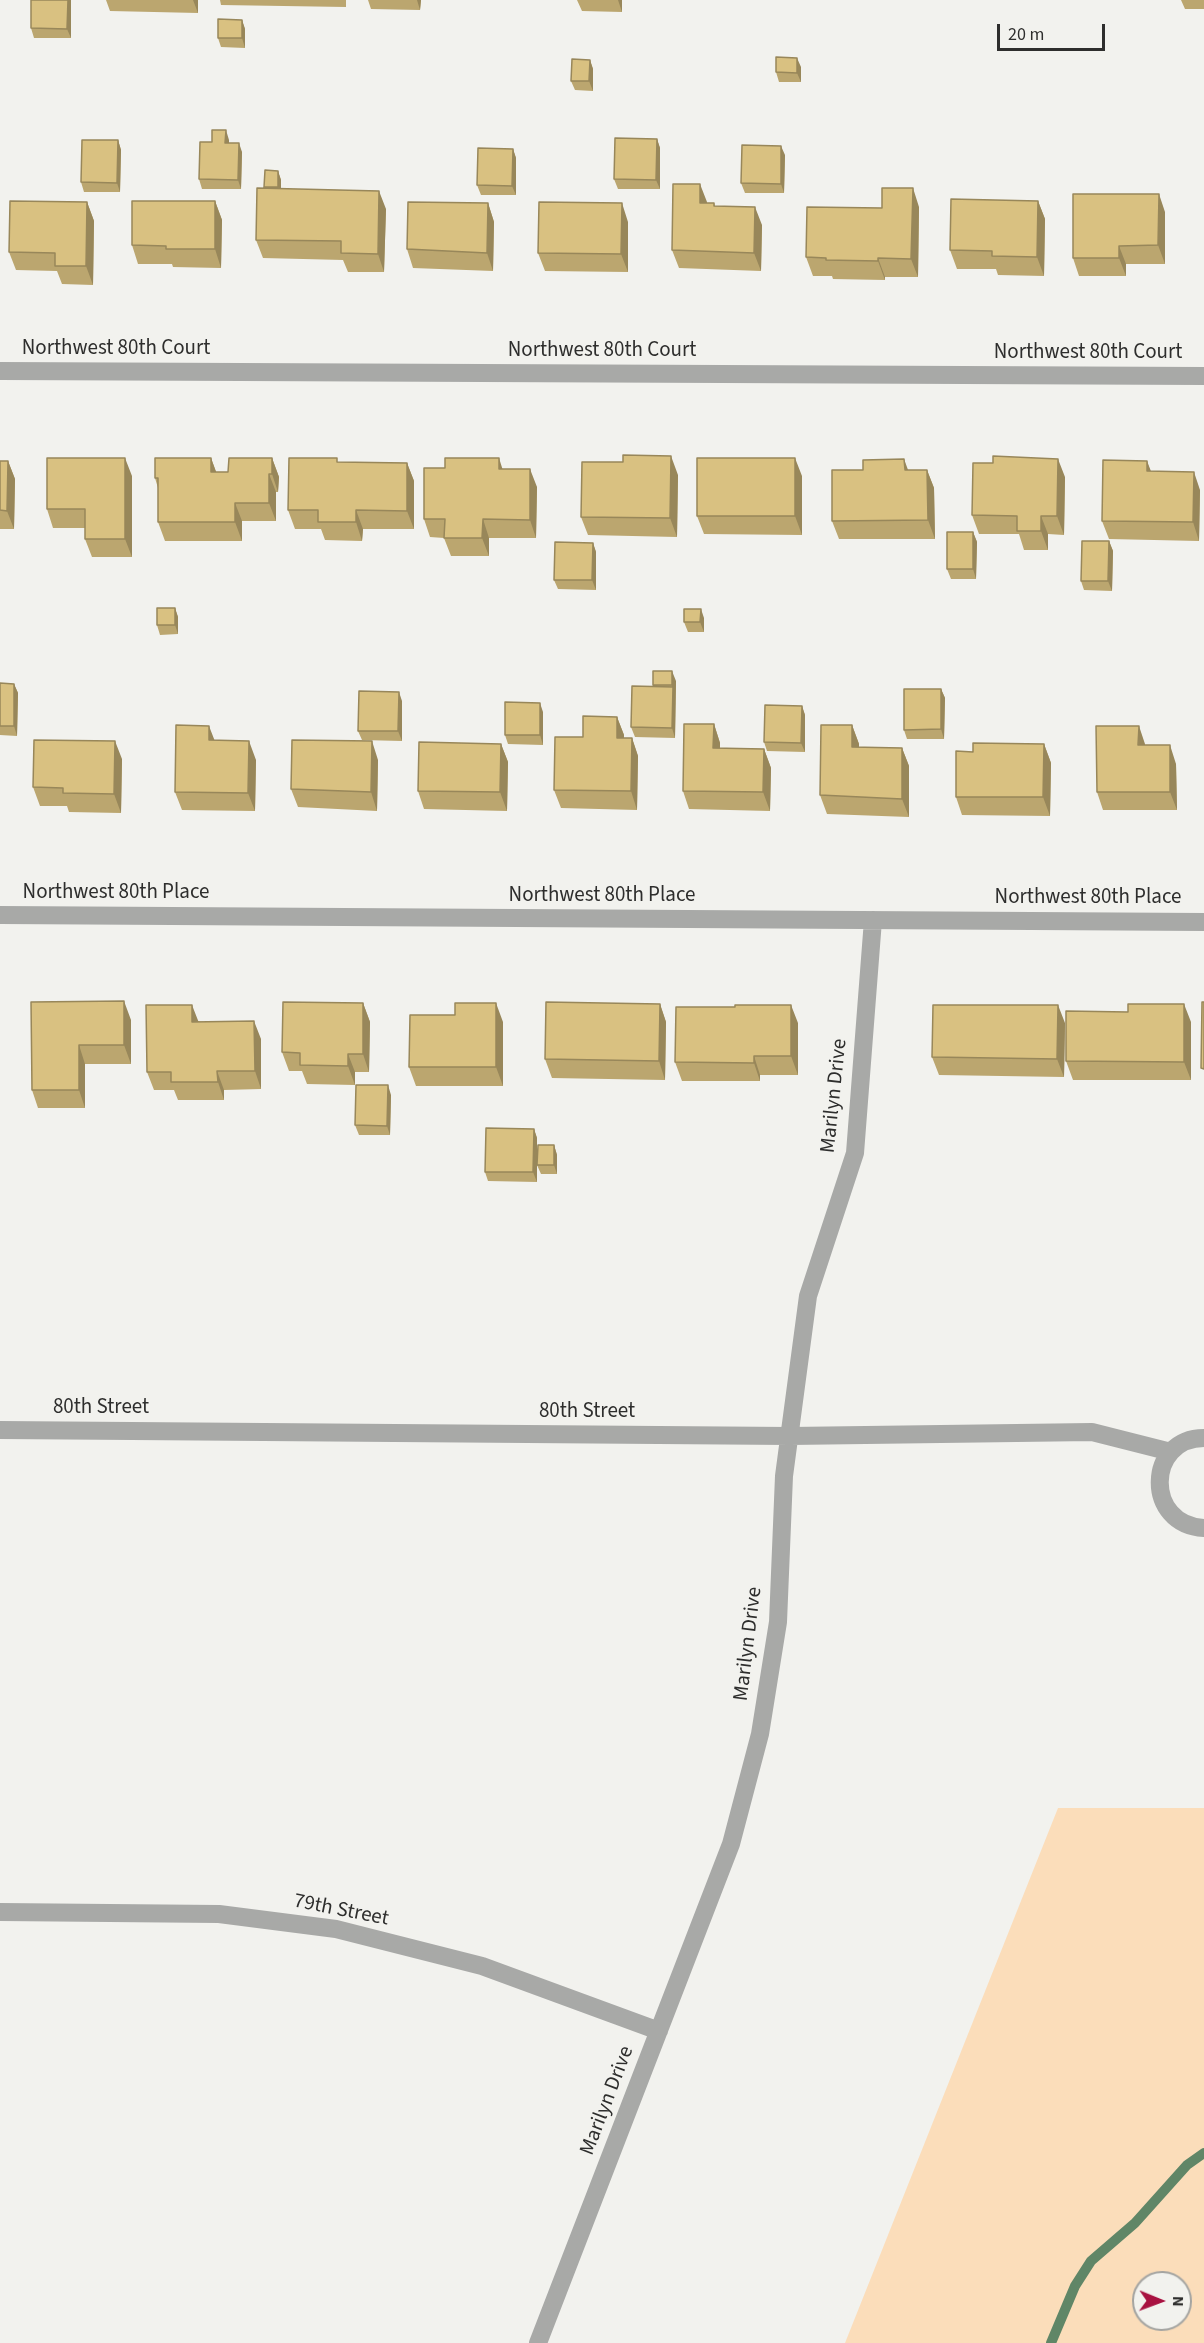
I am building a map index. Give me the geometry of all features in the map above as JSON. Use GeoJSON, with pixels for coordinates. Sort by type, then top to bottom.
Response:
{"type":"FeatureCollection","features":[{"type":"Feature","properties":{"kind":"street","name":"Northwest 80th Court"},"geometry":{"type":"LineString","coordinates":[[0,371],[1204,376]]}},
{"type":"Feature","properties":{"kind":"street","name":"Northwest 80th Place"},"geometry":{"type":"LineString","coordinates":[[0,915],[1204,922]]}},
{"type":"Feature","properties":{"kind":"street","name":"Marilyn Drive"},"geometry":{"type":"LineString","coordinates":[[538,2343],[731,1844],[760,1734],[778,1622],[784,1476],[808,1296],[855,1154],[873,920]]}},
{"type":"Feature","properties":{"kind":"street","name":"80th Street"},"geometry":{"type":"LineString","coordinates":[[0,1430],[790,1436],[1092,1432],[1171,1452]]}},
{"type":"Feature","properties":{"kind":"street"},"geometry":{"type":"LineString","coordinates":[[1204,1437],[1182,1443],[1171,1452],[1162,1465],[1158,1480],[1167,1510],[1179,1521],[1194,1527],[1204,1527]]}},
{"type":"Feature","properties":{"kind":"street","name":"79th Street"},"geometry":{"type":"LineString","coordinates":[[0,1912],[219,1914],[336,1929],[482,1966],[659,2031]]}},
{"type":"Feature","properties":{"kind":"shaded area"},"geometry":{"type":"Polygon","coordinates":[[[1058,1808],[1204,1808],[1204,2343],[845,2343],[1058,1808]]]}},
{"type":"Feature","properties":{"kind":"building"},"geometry":{"type":"Polygon","coordinates":[[[31,0],[68,0],[67,29],[31,28],[31,0]]]}},
{"type":"Feature","properties":{"kind":"building"},"geometry":{"type":"Polygon","coordinates":[[[218,19],[242,20],[242,38],[218,38],[218,19]]]}},
{"type":"Feature","properties":{"kind":"building"},"geometry":{"type":"Polygon","coordinates":[[[776,57],[797,58],[797,73],[776,72],[776,57]]]}},
{"type":"Feature","properties":{"kind":"building"},"geometry":{"type":"Polygon","coordinates":[[[572,59],[590,60],[589,81],[571,81],[572,59]]]}},
{"type":"Feature","properties":{"kind":"building"},"geometry":{"type":"Polygon","coordinates":[[[212,130],[226,130],[225,143],[239,143],[238,180],[199,179],[200,142],[212,142],[212,130]]]}},
{"type":"Feature","properties":{"kind":"building"},"geometry":{"type":"Polygon","coordinates":[[[615,138],[657,139],[656,180],[614,179],[615,138]]]}},
{"type":"Feature","properties":{"kind":"building"},"geometry":{"type":"Polygon","coordinates":[[[82,140],[118,140],[117,183],[81,182],[82,140]]]}},
{"type":"Feature","properties":{"kind":"building"},"geometry":{"type":"Polygon","coordinates":[[[742,145],[781,146],[781,184],[741,183],[742,145]]]}},
{"type":"Feature","properties":{"kind":"building"},"geometry":{"type":"Polygon","coordinates":[[[478,148],[513,149],[512,186],[477,185],[478,148]]]}},
{"type":"Feature","properties":{"kind":"building"},"geometry":{"type":"Polygon","coordinates":[[[265,170],[278,171],[278,187],[264,187],[265,170]]]}},
{"type":"Feature","properties":{"kind":"building"},"geometry":{"type":"Polygon","coordinates":[[[673,184],[700,184],[700,203],[714,203],[714,206],[755,207],[754,253],[672,250],[673,184]]]}},
{"type":"Feature","properties":{"kind":"building"},"geometry":{"type":"Polygon","coordinates":[[[257,188],[379,191],[378,254],[341,253],[341,241],[256,240],[257,188]]]}},
{"type":"Feature","properties":{"kind":"building"},"geometry":{"type":"Polygon","coordinates":[[[882,188],[913,188],[911,259],[878,258],[878,261],[826,260],[826,258],[806,257],[807,207],[882,208],[882,188]]]}},
{"type":"Feature","properties":{"kind":"building"},"geometry":{"type":"Polygon","coordinates":[[[1073,194],[1159,194],[1158,245],[1119,246],[1119,258],[1073,258],[1073,194]]]}},
{"type":"Feature","properties":{"kind":"building"},"geometry":{"type":"Polygon","coordinates":[[[951,199],[1038,201],[1037,257],[992,256],[992,251],[950,250],[951,199]]]}},
{"type":"Feature","properties":{"kind":"building"},"geometry":{"type":"Polygon","coordinates":[[[10,201],[87,202],[86,266],[55,266],[55,253],[9,252],[10,201]]]}},
{"type":"Feature","properties":{"kind":"building"},"geometry":{"type":"Polygon","coordinates":[[[132,201],[215,201],[215,249],[166,249],[166,246],[132,245],[132,201]]]}},
{"type":"Feature","properties":{"kind":"building"},"geometry":{"type":"Polygon","coordinates":[[[408,202],[488,203],[487,253],[407,249],[408,202]]]}},
{"type":"Feature","properties":{"kind":"building"},"geometry":{"type":"Polygon","coordinates":[[[539,202],[622,203],[621,254],[538,253],[539,202]]]}},
{"type":"Feature","properties":{"kind":"building"},"geometry":{"type":"Polygon","coordinates":[[[623,455],[671,456],[670,518],[581,517],[582,462],[623,462],[623,455]]]}},
{"type":"Feature","properties":{"kind":"building"},"geometry":{"type":"Polygon","coordinates":[[[993,456],[1058,459],[1057,516],[1041,516],[1041,531],[1017,531],[1017,516],[972,515],[973,463],[993,463],[993,456]]]}},
{"type":"Feature","properties":{"kind":"building"},"geometry":{"type":"Polygon","coordinates":[[[47,458],[125,458],[125,539],[85,539],[85,509],[47,509],[47,458]]]}},
{"type":"Feature","properties":{"kind":"building"},"geometry":{"type":"Polygon","coordinates":[[[155,458],[211,458],[211,472],[228,472],[229,458],[272,458],[272,474],[269,474],[269,503],[235,503],[235,522],[158,522],[158,478],[155,478],[155,458]]]}},
{"type":"Feature","properties":{"kind":"building"},"geometry":{"type":"Polygon","coordinates":[[[289,458],[337,458],[337,462],[407,463],[407,511],[356,510],[356,522],[318,522],[318,510],[288,510],[289,458]]]}},
{"type":"Feature","properties":{"kind":"building"},"geometry":{"type":"Polygon","coordinates":[[[445,458],[499,458],[499,469],[530,469],[530,520],[483,519],[482,538],[444,538],[445,519],[424,519],[424,468],[445,468],[445,458]]]}},
{"type":"Feature","properties":{"kind":"building"},"geometry":{"type":"Polygon","coordinates":[[[697,458],[795,458],[795,516],[697,516],[697,458]]]}},
{"type":"Feature","properties":{"kind":"building"},"geometry":{"type":"Polygon","coordinates":[[[904,459],[905,470],[927,470],[928,520],[832,521],[832,470],[863,470],[863,460],[904,459]]]}},
{"type":"Feature","properties":{"kind":"building"},"geometry":{"type":"Polygon","coordinates":[[[1103,460],[1147,461],[1147,471],[1194,472],[1193,522],[1102,521],[1103,460]]]}},
{"type":"Feature","properties":{"kind":"building"},"geometry":{"type":"Polygon","coordinates":[[[0,461],[8,461],[7,511],[0,510],[0,461]]]}},
{"type":"Feature","properties":{"kind":"building"},"geometry":{"type":"Polygon","coordinates":[[[947,532],[973,532],[973,569],[947,569],[947,532]]]}},
{"type":"Feature","properties":{"kind":"building"},"geometry":{"type":"Polygon","coordinates":[[[1082,541],[1109,541],[1108,581],[1081,581],[1082,541]]]}},
{"type":"Feature","properties":{"kind":"building"},"geometry":{"type":"Polygon","coordinates":[[[555,542],[593,543],[592,580],[554,580],[555,542]]]}},
{"type":"Feature","properties":{"kind":"building"},"geometry":{"type":"Polygon","coordinates":[[[157,608],[175,608],[175,625],[157,625],[157,608]]]}},
{"type":"Feature","properties":{"kind":"building"},"geometry":{"type":"Polygon","coordinates":[[[684,609],[701,609],[700,622],[684,622],[684,609]]]}},
{"type":"Feature","properties":{"kind":"building"},"geometry":{"type":"Polygon","coordinates":[[[653,671],[672,671],[672,685],[653,685],[653,671]]]}},
{"type":"Feature","properties":{"kind":"building"},"geometry":{"type":"Polygon","coordinates":[[[0,683],[14,684],[14,726],[0,726],[0,683]]]}},
{"type":"Feature","properties":{"kind":"building"},"geometry":{"type":"Polygon","coordinates":[[[632,686],[673,687],[672,728],[631,727],[632,686]]]}},
{"type":"Feature","properties":{"kind":"building"},"geometry":{"type":"Polygon","coordinates":[[[904,689],[941,689],[941,729],[904,730],[904,689]]]}},
{"type":"Feature","properties":{"kind":"building"},"geometry":{"type":"Polygon","coordinates":[[[359,691],[399,692],[398,731],[358,731],[359,691]]]}},
{"type":"Feature","properties":{"kind":"building"},"geometry":{"type":"Polygon","coordinates":[[[505,702],[540,703],[540,735],[505,735],[505,702]]]}},
{"type":"Feature","properties":{"kind":"building"},"geometry":{"type":"Polygon","coordinates":[[[765,705],[802,706],[801,743],[764,742],[765,705]]]}},
{"type":"Feature","properties":{"kind":"building"},"geometry":{"type":"Polygon","coordinates":[[[583,716],[617,717],[617,738],[632,738],[631,791],[554,790],[555,737],[583,737],[583,716]]]}},
{"type":"Feature","properties":{"kind":"building"},"geometry":{"type":"Polygon","coordinates":[[[684,724],[714,724],[713,748],[764,749],[763,792],[683,791],[684,724]]]}},
{"type":"Feature","properties":{"kind":"building"},"geometry":{"type":"Polygon","coordinates":[[[176,725],[209,726],[209,740],[249,741],[248,793],[175,792],[176,725]]]}},
{"type":"Feature","properties":{"kind":"building"},"geometry":{"type":"Polygon","coordinates":[[[821,725],[852,725],[852,747],[902,748],[902,799],[820,795],[821,725]]]}},
{"type":"Feature","properties":{"kind":"building"},"geometry":{"type":"Polygon","coordinates":[[[1096,726],[1139,726],[1138,745],[1170,745],[1170,792],[1097,792],[1096,726]]]}},
{"type":"Feature","properties":{"kind":"building"},"geometry":{"type":"Polygon","coordinates":[[[34,740],[115,741],[114,794],[63,793],[63,788],[33,787],[34,740]]]}},
{"type":"Feature","properties":{"kind":"building"},"geometry":{"type":"Polygon","coordinates":[[[292,740],[372,741],[371,792],[291,789],[292,740]]]}},
{"type":"Feature","properties":{"kind":"building"},"geometry":{"type":"Polygon","coordinates":[[[419,742],[501,744],[500,792],[418,791],[419,742]]]}},
{"type":"Feature","properties":{"kind":"building"},"geometry":{"type":"Polygon","coordinates":[[[973,743],[1044,744],[1043,797],[956,797],[956,751],[973,752],[973,743]]]}},
{"type":"Feature","properties":{"kind":"building"},"geometry":{"type":"Polygon","coordinates":[[[124,1001],[124,1045],[79,1045],[79,1090],[32,1090],[31,1002],[124,1001]]]}},
{"type":"Feature","properties":{"kind":"building"},"geometry":{"type":"Polygon","coordinates":[[[283,1002],[363,1003],[363,1054],[348,1054],[348,1066],[300,1065],[300,1053],[282,1052],[283,1002]]]}},
{"type":"Feature","properties":{"kind":"building"},"geometry":{"type":"Polygon","coordinates":[[[546,1002],[660,1004],[659,1061],[545,1059],[546,1002]]]}},
{"type":"Feature","properties":{"kind":"building"},"geometry":{"type":"Polygon","coordinates":[[[1202,1002],[1204,1002],[1204,1069],[1201,1068],[1202,1002]]]}},
{"type":"Feature","properties":{"kind":"building"},"geometry":{"type":"Polygon","coordinates":[[[455,1003],[496,1003],[496,1067],[409,1067],[410,1015],[455,1015],[455,1003]]]}},
{"type":"Feature","properties":{"kind":"building"},"geometry":{"type":"Polygon","coordinates":[[[1128,1004],[1184,1004],[1184,1062],[1066,1061],[1066,1011],[1128,1012],[1128,1004]]]}},
{"type":"Feature","properties":{"kind":"building"},"geometry":{"type":"Polygon","coordinates":[[[146,1005],[192,1005],[192,1022],[254,1021],[255,1071],[217,1071],[218,1082],[171,1082],[171,1072],[147,1072],[146,1005]]]}},
{"type":"Feature","properties":{"kind":"building"},"geometry":{"type":"Polygon","coordinates":[[[735,1005],[791,1005],[791,1056],[754,1056],[754,1063],[675,1062],[676,1007],[735,1007],[735,1005]]]}},
{"type":"Feature","properties":{"kind":"building"},"geometry":{"type":"Polygon","coordinates":[[[933,1005],[1058,1005],[1057,1059],[932,1057],[933,1005]]]}},
{"type":"Feature","properties":{"kind":"building"},"geometry":{"type":"Polygon","coordinates":[[[356,1085],[388,1085],[387,1126],[355,1125],[356,1085]]]}},
{"type":"Feature","properties":{"kind":"building"},"geometry":{"type":"Polygon","coordinates":[[[486,1128],[534,1129],[533,1172],[485,1172],[486,1128]]]}},
{"type":"Feature","properties":{"kind":"building"},"geometry":{"type":"Polygon","coordinates":[[[538,1145],[554,1145],[554,1165],[537,1165],[538,1145]]]}},
{"type":"Feature","properties":{"kind":"waterway"},"geometry":{"type":"LineString","coordinates":[[1051,2343],[1075,2286],[1091,2261],[1135,2223],[1187,2165],[1204,2153]]}}]}
